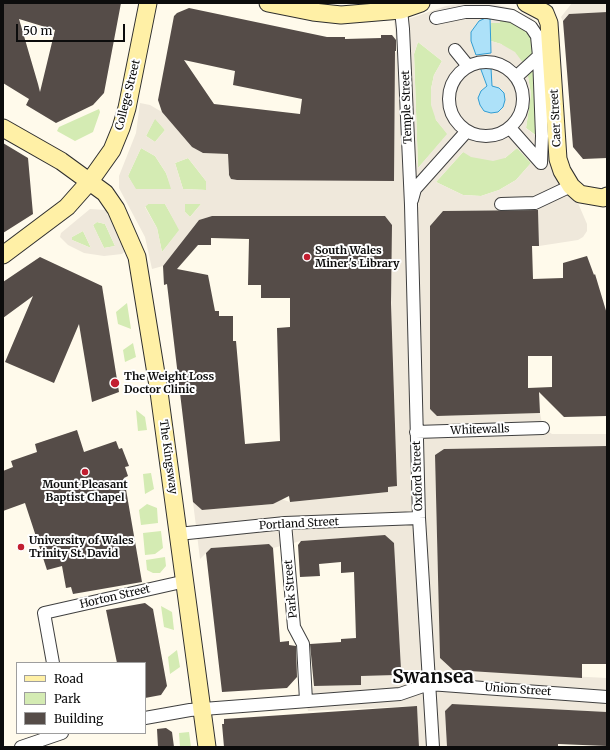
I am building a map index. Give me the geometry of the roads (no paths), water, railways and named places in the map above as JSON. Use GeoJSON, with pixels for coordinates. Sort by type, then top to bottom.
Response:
{"type":"FeatureCollection","features":[{"type":"Feature","properties":{"kind":"street","name":"College Street"},"geometry":{"type":"LineString","coordinates":[[3,255],[67,208],[90,181],[112,150],[121,128],[148,3]]}},
{"type":"Feature","properties":{"kind":"street"},"geometry":{"type":"LineString","coordinates":[[268,3],[313,12],[341,15],[401,10],[421,3]]}},
{"type":"Feature","properties":{"kind":"street"},"geometry":{"type":"LineString","coordinates":[[526,3],[548,8]]}},
{"type":"Feature","properties":{"kind":"street","name":"Caer Street"},"geometry":{"type":"LineString","coordinates":[[548,8],[551,31],[558,160],[565,178],[571,186]]}},
{"type":"Feature","properties":{"kind":"street","name":"Temple Street"},"geometry":{"type":"LineString","coordinates":[[401,10],[411,205]]}},
{"type":"Feature","properties":{"kind":"street"},"geometry":{"type":"LineString","coordinates":[[436,18],[465,12],[488,12],[512,16],[531,27],[537,36],[539,56],[542,136],[541,163],[510,128]]}},
{"type":"Feature","properties":{"kind":"street"},"geometry":{"type":"LineString","coordinates":[[455,50],[468,66]]}},
{"type":"Feature","properties":{"kind":"street"},"geometry":{"type":"LineString","coordinates":[[516,77],[539,56]]}},
{"type":"Feature","properties":{"kind":"street"},"geometry":{"type":"LineString","coordinates":[[478,63],[494,63],[508,69],[516,77],[521,87],[524,98],[518,120],[510,128],[500,134],[488,137],[476,136],[466,132],[456,122],[450,110],[448,98],[451,85],[458,74],[468,66],[478,63]]}},
{"type":"Feature","properties":{"kind":"street","name":"The Kingsway"},"geometry":{"type":"LineString","coordinates":[[3,128],[48,153],[90,181],[105,193],[116,208],[137,257],[159,392],[178,534],[186,581],[207,747]]}},
{"type":"Feature","properties":{"kind":"street"},"geometry":{"type":"LineString","coordinates":[[411,205],[415,189],[466,132]]}},
{"type":"Feature","properties":{"kind":"street"},"geometry":{"type":"LineString","coordinates":[[501,204],[536,203],[571,186],[580,194],[605,197]]}},
{"type":"Feature","properties":{"kind":"street","name":"Oxford Street"},"geometry":{"type":"LineString","coordinates":[[411,205],[419,518],[434,747]]}},
{"type":"Feature","properties":{"kind":"street","name":"Whitewalls"},"geometry":{"type":"LineString","coordinates":[[416,432],[543,428]]}},
{"type":"Feature","properties":{"kind":"street","name":"Portland Street"},"geometry":{"type":"LineString","coordinates":[[178,534],[285,523],[419,518]]}},
{"type":"Feature","properties":{"kind":"street","name":"Park Street"},"geometry":{"type":"LineString","coordinates":[[285,523],[294,627],[302,644],[306,701]]}},
{"type":"Feature","properties":{"kind":"street","name":"Horton Street"},"geometry":{"type":"LineString","coordinates":[[53,662],[44,613],[186,581]]}},
{"type":"Feature","properties":{"kind":"street"},"geometry":{"type":"LineString","coordinates":[[146,718],[203,709],[400,694],[429,684]]}},
{"type":"Feature","properties":{"kind":"street","name":"Union Street"},"geometry":{"type":"LineString","coordinates":[[429,684],[607,697]]}},
{"type":"Feature","properties":{"kind":"street"},"geometry":{"type":"LineString","coordinates":[[21,747],[59,734]]}},
{"type":"Feature","properties":{"kind":"water"},"geometry":{"type":"Polygon","coordinates":[[[490,16],[491,53],[476,55],[471,41],[471,32],[479,21],[490,16]]]}},
{"type":"Feature","properties":{"kind":"water"},"geometry":{"type":"Polygon","coordinates":[[[480,67],[491,68],[492,86],[499,88],[504,93],[505,100],[503,107],[498,112],[491,113],[484,111],[480,105],[478,98],[481,91],[487,86],[480,67]]]}},
{"type":"Feature","properties":{"kind":"place","name":"South Wales Miner's Library"},"geometry":{"type":"Point","coordinates":[307,257]}},
{"type":"Feature","properties":{"kind":"place","name":"The Weight Loss Doctor Clinic"},"geometry":{"type":"Point","coordinates":[115,383]}},
{"type":"Feature","properties":{"kind":"place","name":"Mount Pleasant Baptist Chapel"},"geometry":{"type":"Point","coordinates":[85,472]}},
{"type":"Feature","properties":{"kind":"place","name":"University of Wales Trinity St. David"},"geometry":{"type":"Point","coordinates":[21,547]}},
{"type":"Feature","properties":{"kind":"district","name":"Swansea"},"geometry":{"type":"Point","coordinates":[433,678]}}]}
